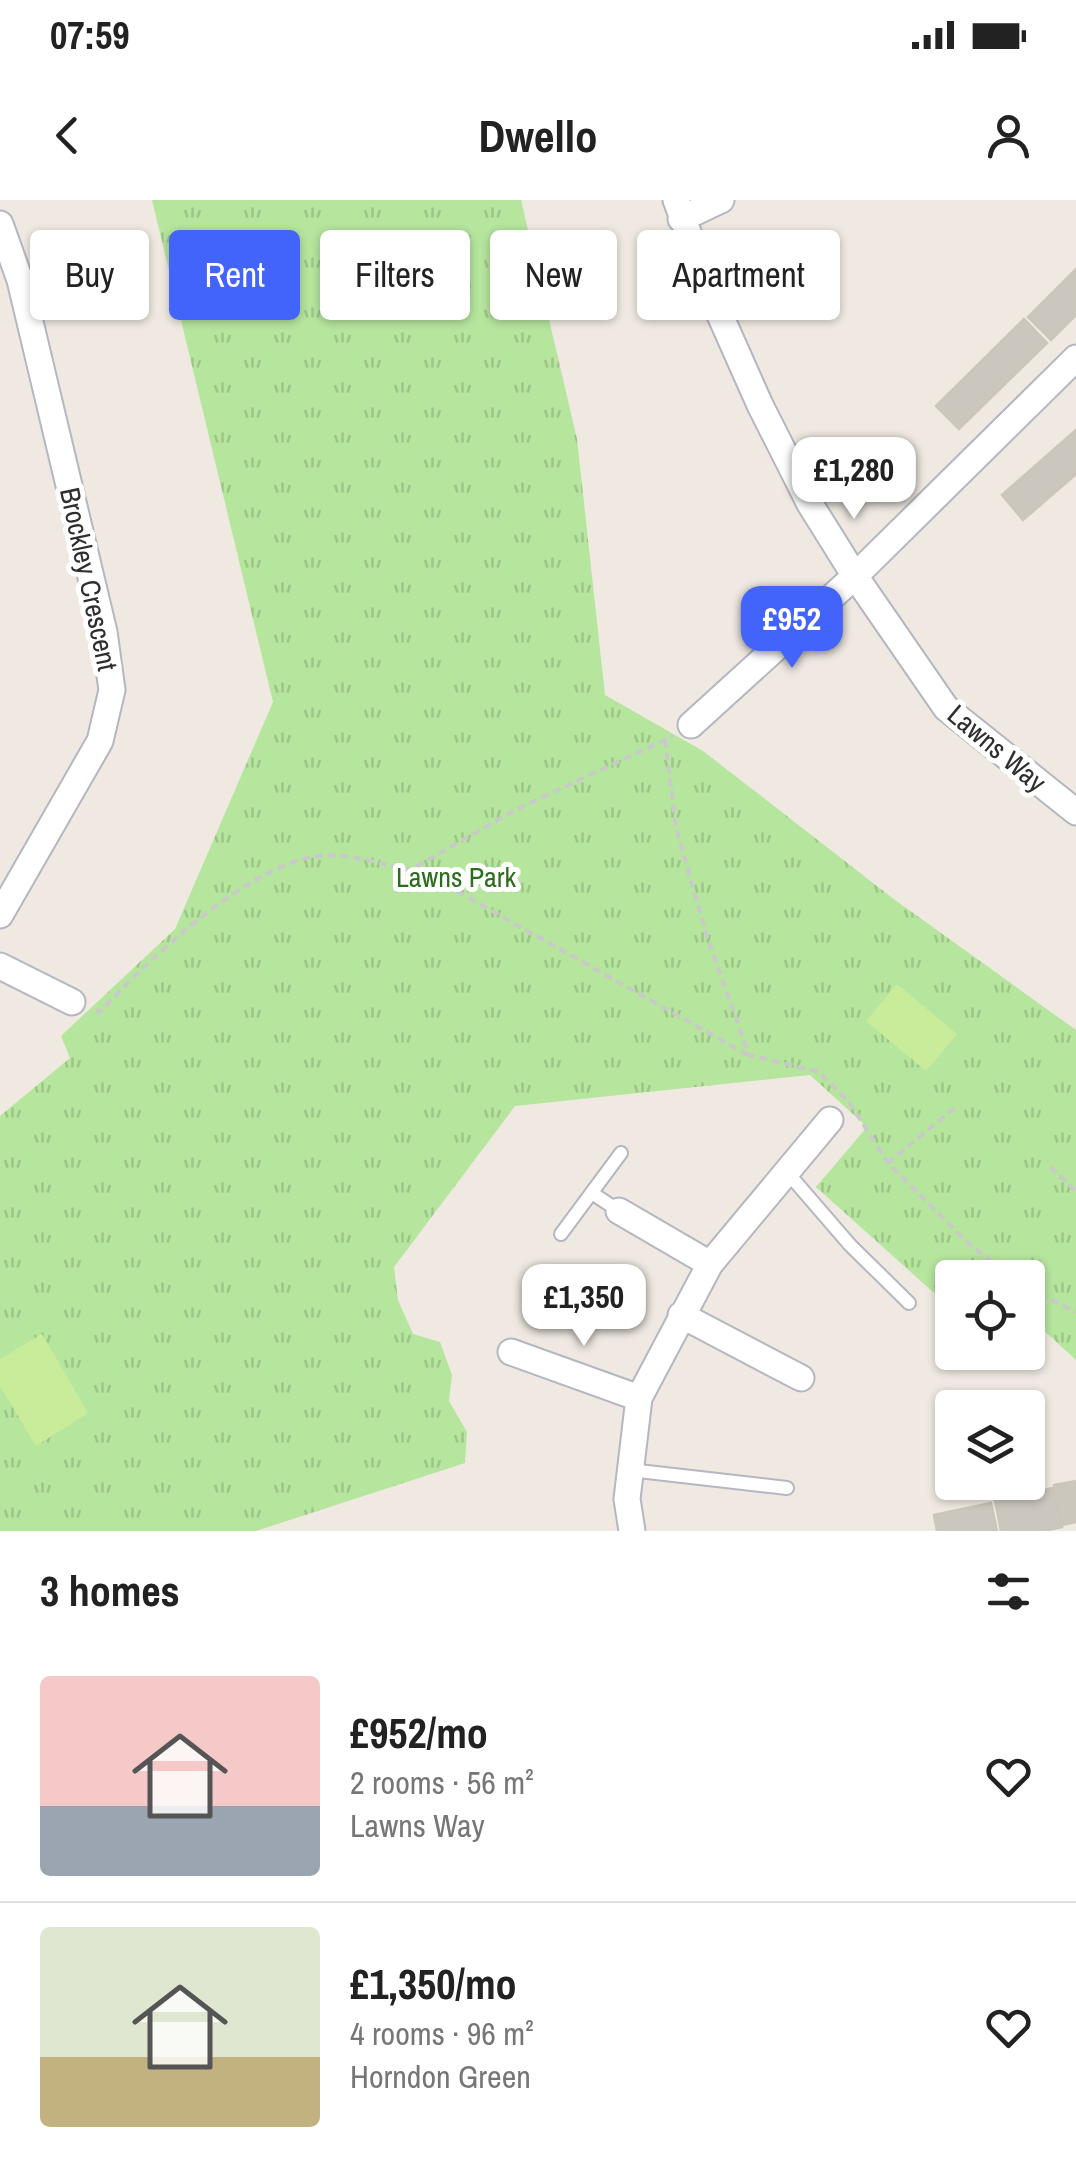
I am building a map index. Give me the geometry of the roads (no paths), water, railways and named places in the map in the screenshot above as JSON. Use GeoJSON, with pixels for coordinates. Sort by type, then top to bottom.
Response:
{"type":"FeatureCollection","features":[{"type":"Feature","properties":{"kind":"street"},"geometry":{"type":"LineString","coordinates":[[678,209],[720,200]]}},
{"type":"Feature","properties":{"kind":"street","name":"Lawns Way"},"geometry":{"type":"LineString","coordinates":[[678,209],[760,405],[810,504],[855,576],[946,708],[1076,812]]}},
{"type":"Feature","properties":{"kind":"street","name":"Brockley Crescent"},"geometry":{"type":"LineString","coordinates":[[0,224],[20,280],[104,632],[112,690],[100,741],[0,915]]}},
{"type":"Feature","properties":{"kind":"street"},"geometry":{"type":"LineString","coordinates":[[692,725],[855,576],[1076,358]]}},
{"type":"Feature","properties":{"kind":"street"},"geometry":{"type":"LineString","coordinates":[[0,966],[72,1002]]}},
{"type":"Feature","properties":{"kind":"street"},"geometry":{"type":"LineString","coordinates":[[632,1531],[627,1499],[639,1398],[710,1264],[830,1120]]}},
{"type":"Feature","properties":{"kind":"street"},"geometry":{"type":"LineString","coordinates":[[619,1211],[710,1264]]}},
{"type":"Feature","properties":{"kind":"street"},"geometry":{"type":"LineString","coordinates":[[682,1315],[802,1378]]}},
{"type":"Feature","properties":{"kind":"street"},"geometry":{"type":"LineString","coordinates":[[511,1352],[639,1398]]}},
{"type":"Feature","properties":{"kind":"lane"},"geometry":{"type":"LineString","coordinates":[[561,1234],[621,1152]]}},
{"type":"Feature","properties":{"kind":"lane"},"geometry":{"type":"LineString","coordinates":[[787,1172],[908,1304]]}},
{"type":"Feature","properties":{"kind":"lane"},"geometry":{"type":"LineString","coordinates":[[592,1193],[619,1211]]}},
{"type":"Feature","properties":{"kind":"lane"},"geometry":{"type":"LineString","coordinates":[[630,1470],[787,1488]]}},
{"type":"Feature","properties":{"kind":"park label","name":"Lawns Park"},"geometry":{"type":"Point","coordinates":[456,877]}}]}
